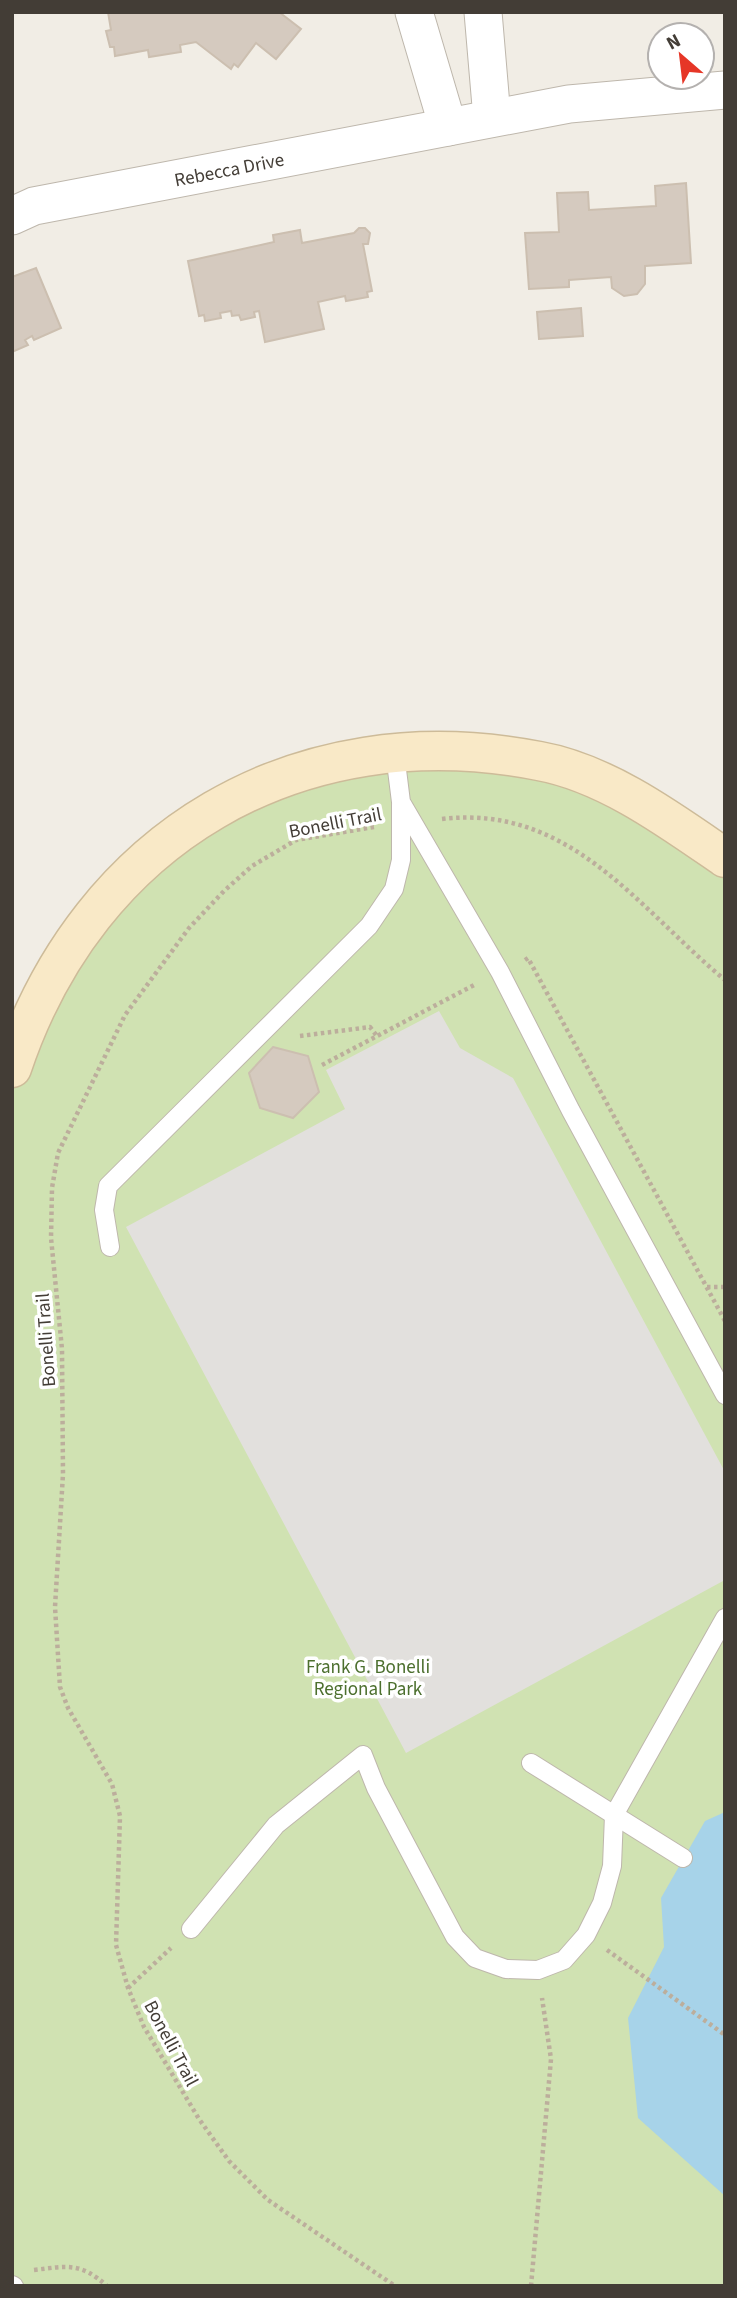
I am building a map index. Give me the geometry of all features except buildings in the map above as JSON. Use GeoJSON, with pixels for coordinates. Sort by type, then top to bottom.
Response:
{"type":"FeatureCollection","features":[{"type":"Feature","properties":{"kind":"street"},"geometry":{"type":"LineString","coordinates":[[414,12],[448,127]]}},
{"type":"Feature","properties":{"kind":"street"},"geometry":{"type":"LineString","coordinates":[[483,12],[492,118]]}},
{"type":"Feature","properties":{"kind":"street","name":"Rebecca Drive"},"geometry":{"type":"LineString","coordinates":[[12,216],[34,206],[569,104],[725,90]]}},
{"type":"Feature","properties":{"kind":"street"},"geometry":{"type":"LineString","coordinates":[[12,1068],[27,1025],[63,955],[109,894],[160,845],[207,813],[254,788],[312,767],[395,754],[458,752],[540,761],[611,786],[663,815],[725,858]]}},
{"type":"Feature","properties":{"kind":"lane"},"geometry":{"type":"LineString","coordinates":[[395,754],[401,802],[407,823],[500,972],[571,1111],[725,1395]]}},
{"type":"Feature","properties":{"kind":"lane"},"geometry":{"type":"LineString","coordinates":[[110,1247],[104,1210],[108,1186],[369,926],[394,889],[407,823]]}},
{"type":"Feature","properties":{"kind":"lane"},"geometry":{"type":"LineString","coordinates":[[191,1930],[276,1825],[363,1755],[376,1788],[455,1937],[475,1958],[506,1969],[538,1970],[564,1960],[586,1935],[602,1903],[612,1866],[614,1815],[725,1618]]}},
{"type":"Feature","properties":{"kind":"lane"},"geometry":{"type":"LineString","coordinates":[[531,1763],[683,1858]]}},
{"type":"Feature","properties":{"kind":"path","name":"Bonelli Trail"},"geometry":{"type":"LineString","coordinates":[[396,2286],[268,2200],[229,2161],[144,2027],[128,1988],[116,1945],[120,1816],[112,1784],[68,1708],[60,1687],[55,1607],[64,1420],[62,1349],[51,1238],[52,1188],[58,1153],[125,1015],[189,928],[223,891],[252,866],[296,840],[407,823],[477,817],[536,828],[569,845],[607,872],[725,980]]}},
{"type":"Feature","properties":{"kind":"path"},"geometry":{"type":"LineString","coordinates":[[251,1041],[370,1027],[377,1036]]}},
{"type":"Feature","properties":{"kind":"path"},"geometry":{"type":"LineString","coordinates":[[707,1287],[725,1287]]}},
{"type":"Feature","properties":{"kind":"path"},"geometry":{"type":"LineString","coordinates":[[128,1988],[191,1930]]}},
{"type":"Feature","properties":{"kind":"path"},"geometry":{"type":"LineString","coordinates":[[586,1935],[725,2035]]}},
{"type":"Feature","properties":{"kind":"path"},"geometry":{"type":"LineString","coordinates":[[531,2286],[551,2059],[538,1970]]}},
{"type":"Feature","properties":{"kind":"path"},"geometry":{"type":"LineString","coordinates":[[16,2281],[68,2266],[89,2269],[107,2286]]}},
{"type":"Feature","properties":{"kind":"green space","name":"Frank G. Bonelli Regional Park"},"geometry":{"type":"Polygon","coordinates":[[[540,761],[725,858],[725,2286],[12,2286],[12,1068],[109,894],[312,767],[540,761]]]}},
{"type":"Feature","properties":{"kind":"shaded area"},"geometry":{"type":"Polygon","coordinates":[[[439,1011],[460,1048],[513,1078],[725,1472],[725,1576],[723,1581],[406,1753],[126,1227],[345,1109],[326,1070],[439,1011]]]}},
{"type":"Feature","properties":{"kind":"water"},"geometry":{"type":"Polygon","coordinates":[[[725,1812],[725,2196],[638,2118],[628,2018],[664,1947],[661,1898],[705,1821],[725,1812]]]}}]}
